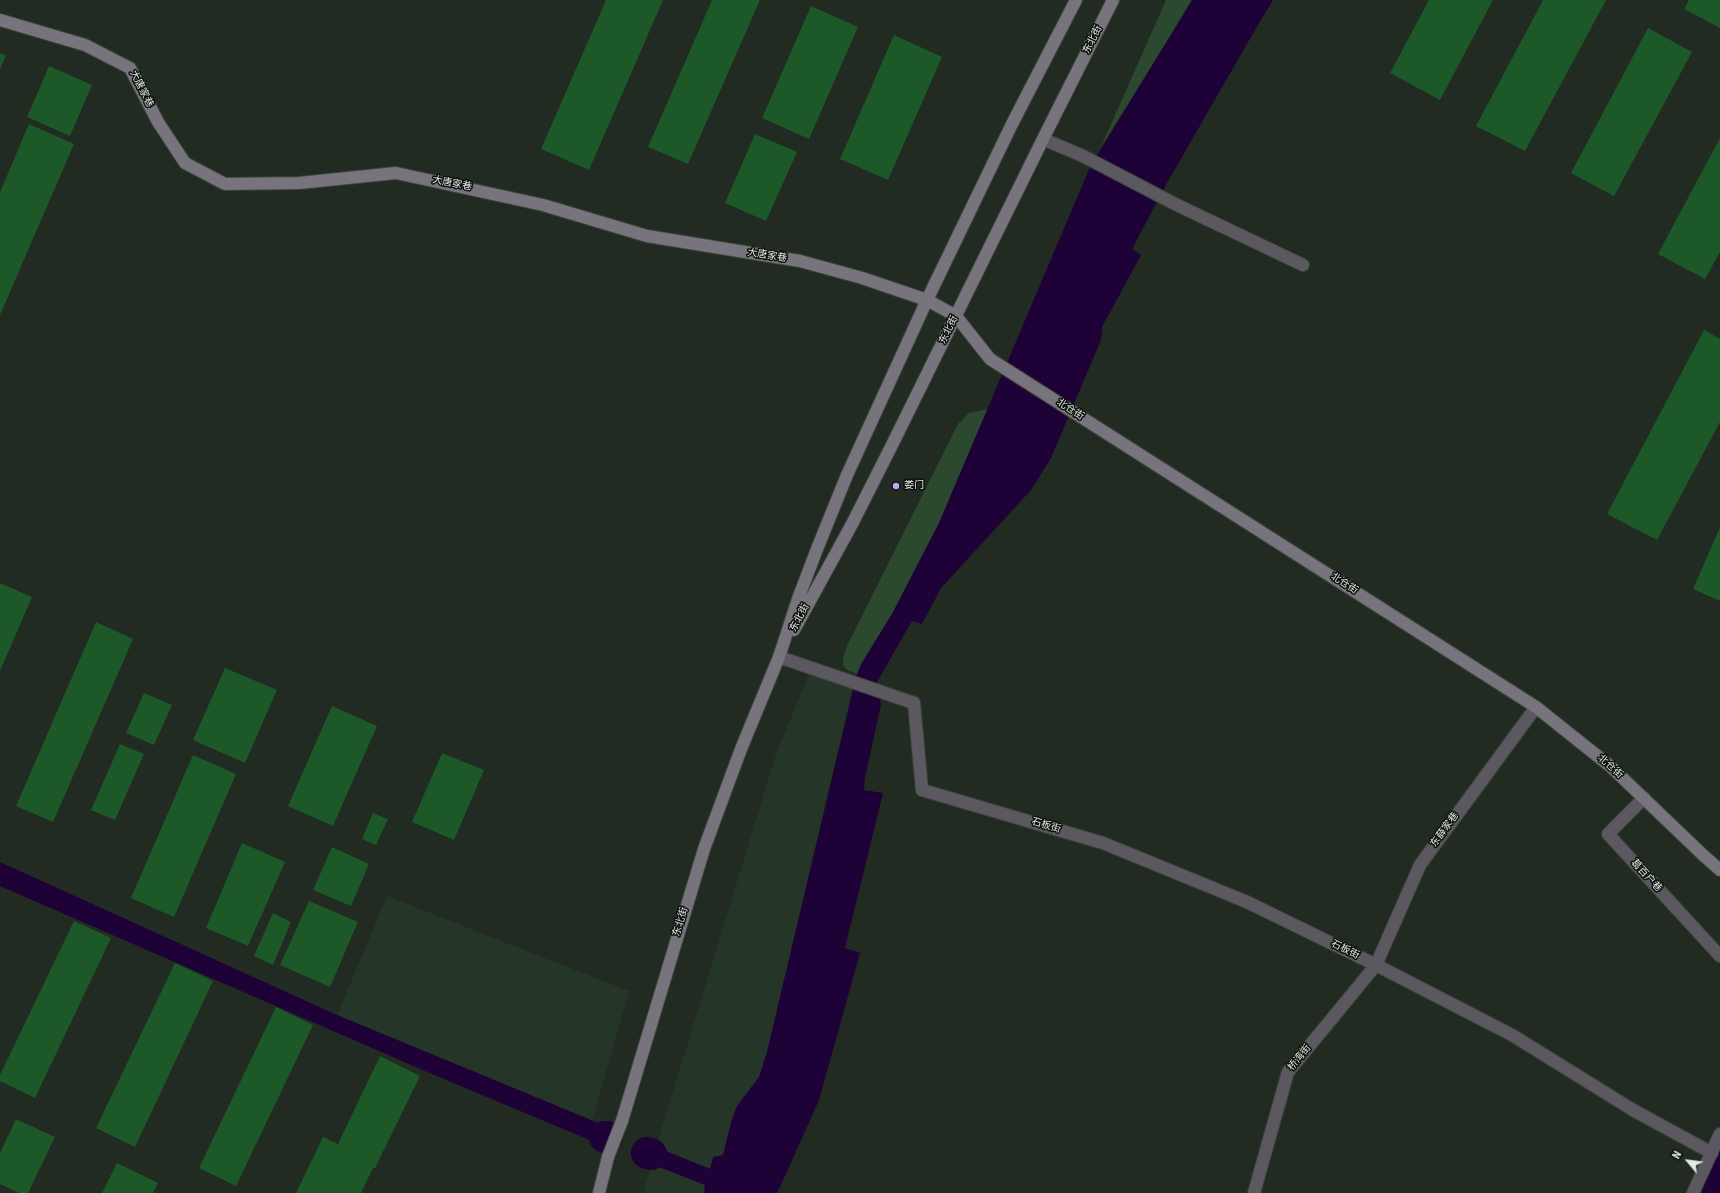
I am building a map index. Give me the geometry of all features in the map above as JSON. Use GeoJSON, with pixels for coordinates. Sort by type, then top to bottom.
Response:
{"type":"FeatureCollection","features":[{"type":"Feature","properties":{"kind":"main road","name":"东北街"},"geometry":{"type":"LineString","coordinates":[[598,1193],[608,1157],[622,1121],[704,849],[741,749],[779,657],[798,599],[820,541],[847,475],[927,300],[1012,124],[1076,0]]}},
{"type":"Feature","properties":{"kind":"main road","name":"东北街"},"geometry":{"type":"LineString","coordinates":[[779,657],[852,524],[956,316],[1042,139],[1113,0]]}},
{"type":"Feature","properties":{"kind":"main road","name":"大唐家巷"},"geometry":{"type":"LineString","coordinates":[[0,20],[85,45],[130,68],[158,122],[185,163],[225,184],[300,182],[396,173],[543,205],[646,236],[800,261],[862,278],[927,300],[956,316]]}},
{"type":"Feature","properties":{"kind":"main road","name":"北仓街"},"geometry":{"type":"LineString","coordinates":[[956,316],[990,359],[1536,707],[1610,766],[1720,870]]}},
{"type":"Feature","properties":{"kind":"street"},"geometry":{"type":"LineString","coordinates":[[1042,139],[1083,156],[1175,204],[1303,266]]}},
{"type":"Feature","properties":{"kind":"street","name":"石板街"},"geometry":{"type":"LineString","coordinates":[[779,657],[914,703],[922,790],[1103,843],[1247,902],[1376,966]]}},
{"type":"Feature","properties":{"kind":"street","name":"东薛家巷"},"geometry":{"type":"LineString","coordinates":[[1376,966],[1420,865],[1536,707]]}},
{"type":"Feature","properties":{"kind":"street","name":"葛百户巷"},"geometry":{"type":"LineString","coordinates":[[1644,798],[1608,834],[1720,956]]}},
{"type":"Feature","properties":{"kind":"street"},"geometry":{"type":"LineString","coordinates":[[1376,966],[1512,1035],[1633,1110],[1712,1153]]}},
{"type":"Feature","properties":{"kind":"street","name":"桥湾街"},"geometry":{"type":"LineString","coordinates":[[1254,1193],[1288,1072],[1376,966]]}},
{"type":"Feature","properties":{"kind":"street"},"geometry":{"type":"LineString","coordinates":[[1693,1193],[1720,1134]]}},
{"type":"Feature","properties":{"kind":"shaded area"},"geometry":{"type":"Polygon","coordinates":[[[1192,0],[1273,0],[1167,183],[1132,249],[1141,255],[1102,327],[1101,340],[1051,458],[1031,490],[941,588],[922,624],[912,621],[877,682],[881,704],[865,778],[864,790],[883,793],[845,948],[860,953],[819,1100],[777,1193],[704,1193],[705,1185],[652,1164],[650,1161],[653,1148],[656,1147],[710,1169],[713,1157],[723,1155],[732,1119],[737,1106],[759,1077],[767,1052],[856,677],[861,664],[892,614],[939,523],[1090,167],[1192,0]]]}},
{"type":"Feature","properties":{"kind":"shaded area"},"geometry":{"type":"Polygon","coordinates":[[[810,672],[853,686],[767,1052],[759,1077],[752,1089],[743,1097],[732,1119],[723,1155],[710,1169],[656,1147],[776,754],[810,672]]]}},
{"type":"Feature","properties":{"kind":"shaded area"},"geometry":{"type":"Polygon","coordinates":[[[0,862],[337,1015],[608,1127],[605,1137],[601,1144],[599,1144],[425,1071],[0,886],[0,862]]]}},
{"type":"Feature","properties":{"kind":"shaded area"},"geometry":{"type":"Polygon","coordinates":[[[387,896],[629,991],[592,1121],[337,1015],[387,896]]]}},
{"type":"Feature","properties":{"kind":"shaded area"},"geometry":{"type":"Polygon","coordinates":[[[1720,1141],[1720,1193],[1698,1193],[1720,1141]]]}},
{"type":"Feature","properties":{"kind":"shaded area"},"geometry":{"type":"Polygon","coordinates":[[[652,1164],[705,1185],[704,1193],[643,1193],[652,1164]]]}},
{"type":"Feature","properties":{"kind":"green space"},"geometry":{"type":"Polygon","coordinates":[[[1166,0],[1192,0],[1101,147],[1166,0]]]}},
{"type":"Feature","properties":{"kind":"green space"},"geometry":{"type":"Polygon","coordinates":[[[988,409],[939,523],[892,614],[857,674],[846,669],[843,665],[843,658],[847,646],[958,424],[969,413],[988,409]]]}},
{"type":"Feature","properties":{"kind":"building"},"geometry":{"type":"Polygon","coordinates":[[[606,0],[663,0],[589,170],[541,149],[606,0]]]}},
{"type":"Feature","properties":{"kind":"building"},"geometry":{"type":"Polygon","coordinates":[[[712,0],[760,0],[688,164],[648,147],[712,0]]]}},
{"type":"Feature","properties":{"kind":"building"},"geometry":{"type":"Polygon","coordinates":[[[1429,0],[1493,0],[1440,100],[1390,73],[1429,0]]]}},
{"type":"Feature","properties":{"kind":"building"},"geometry":{"type":"Polygon","coordinates":[[[1543,0],[1606,0],[1525,151],[1476,126],[1543,0]]]}},
{"type":"Feature","properties":{"kind":"building"},"geometry":{"type":"Polygon","coordinates":[[[1689,0],[1720,0],[1720,28],[1684,9],[1689,0]]]}},
{"type":"Feature","properties":{"kind":"building"},"geometry":{"type":"Polygon","coordinates":[[[811,6],[858,27],[809,139],[762,118],[811,6]]]}},
{"type":"Feature","properties":{"kind":"building"},"geometry":{"type":"Polygon","coordinates":[[[1648,28],[1692,52],[1614,196],[1571,173],[1648,28]]]}},
{"type":"Feature","properties":{"kind":"building"},"geometry":{"type":"Polygon","coordinates":[[[894,35],[942,57],[888,180],[840,159],[894,35]]]}},
{"type":"Feature","properties":{"kind":"building"},"geometry":{"type":"Polygon","coordinates":[[[0,53],[6,56],[0,69],[0,53]]]}},
{"type":"Feature","properties":{"kind":"building"},"geometry":{"type":"Polygon","coordinates":[[[49,66],[92,85],[70,136],[27,117],[49,66]]]}},
{"type":"Feature","properties":{"kind":"building"},"geometry":{"type":"Polygon","coordinates":[[[29,124],[74,144],[0,315],[0,192],[29,124]]]}},
{"type":"Feature","properties":{"kind":"building"},"geometry":{"type":"Polygon","coordinates":[[[755,134],[797,152],[766,221],[725,203],[755,134]]]}},
{"type":"Feature","properties":{"kind":"building"},"geometry":{"type":"Polygon","coordinates":[[[1720,138],[1720,252],[1705,279],[1658,254],[1720,138]]]}},
{"type":"Feature","properties":{"kind":"building"},"geometry":{"type":"Polygon","coordinates":[[[1704,330],[1720,339],[1720,422],[1657,540],[1607,514],[1704,330]]]}},
{"type":"Feature","properties":{"kind":"building"},"geometry":{"type":"Polygon","coordinates":[[[1720,527],[1720,601],[1693,589],[1720,527]]]}},
{"type":"Feature","properties":{"kind":"building"},"geometry":{"type":"Polygon","coordinates":[[[0,583],[32,597],[0,671],[0,583]]]}},
{"type":"Feature","properties":{"kind":"building"},"geometry":{"type":"Polygon","coordinates":[[[96,622],[133,639],[53,822],[16,806],[96,622]]]}},
{"type":"Feature","properties":{"kind":"building"},"geometry":{"type":"Polygon","coordinates":[[[225,668],[277,690],[245,763],[193,740],[225,668]]]}},
{"type":"Feature","properties":{"kind":"building"},"geometry":{"type":"Polygon","coordinates":[[[144,693],[172,705],[154,745],[126,733],[144,693]]]}},
{"type":"Feature","properties":{"kind":"building"},"geometry":{"type":"Polygon","coordinates":[[[332,706],[377,726],[333,826],[288,806],[332,706]]]}},
{"type":"Feature","properties":{"kind":"building"},"geometry":{"type":"Polygon","coordinates":[[[120,744],[144,754],[115,820],[91,810],[120,744]]]}},
{"type":"Feature","properties":{"kind":"building"},"geometry":{"type":"Polygon","coordinates":[[[442,753],[484,770],[454,840],[412,822],[442,753]]]}},
{"type":"Feature","properties":{"kind":"building"},"geometry":{"type":"Polygon","coordinates":[[[193,755],[236,774],[174,917],[131,898],[193,755]]]}},
{"type":"Feature","properties":{"kind":"building"},"geometry":{"type":"Polygon","coordinates":[[[373,813],[388,819],[376,845],[362,839],[373,813]]]}},
{"type":"Feature","properties":{"kind":"building"},"geometry":{"type":"Polygon","coordinates":[[[242,843],[285,862],[248,946],[206,928],[242,843]]]}},
{"type":"Feature","properties":{"kind":"building"},"geometry":{"type":"Polygon","coordinates":[[[332,847],[369,864],[351,906],[313,890],[332,847]]]}},
{"type":"Feature","properties":{"kind":"building"},"geometry":{"type":"Polygon","coordinates":[[[309,901],[358,922],[330,987],[280,965],[309,901]]]}},
{"type":"Feature","properties":{"kind":"building"},"geometry":{"type":"Polygon","coordinates":[[[273,913],[291,922],[273,965],[254,956],[273,913]]]}},
{"type":"Feature","properties":{"kind":"building"},"geometry":{"type":"Polygon","coordinates":[[[74,921],[111,938],[35,1098],[0,1081],[0,1075],[74,921]]]}},
{"type":"Feature","properties":{"kind":"building"},"geometry":{"type":"Polygon","coordinates":[[[175,963],[213,981],[135,1147],[96,1128],[175,963]]]}},
{"type":"Feature","properties":{"kind":"building"},"geometry":{"type":"Polygon","coordinates":[[[276,1007],[313,1025],[236,1186],[199,1168],[276,1007]]]}},
{"type":"Feature","properties":{"kind":"building"},"geometry":{"type":"Polygon","coordinates":[[[380,1056],[420,1076],[375,1168],[373,1168],[361,1193],[296,1193],[323,1137],[338,1144],[380,1056]]]}},
{"type":"Feature","properties":{"kind":"building"},"geometry":{"type":"Polygon","coordinates":[[[16,1119],[55,1137],[28,1193],[19,1193],[0,1184],[0,1153],[16,1119]]]}},
{"type":"Feature","properties":{"kind":"building"},"geometry":{"type":"Polygon","coordinates":[[[117,1163],[158,1183],[153,1193],[102,1193],[117,1163]]]}},
{"type":"Feature","properties":{"kind":"waterway"},"geometry":{"type":"LineString","coordinates":[[647,1153],[651,1154]]}},
{"type":"Feature","properties":{"kind":"place","name":"娄门"},"geometry":{"type":"Point","coordinates":[896,486]}}]}
